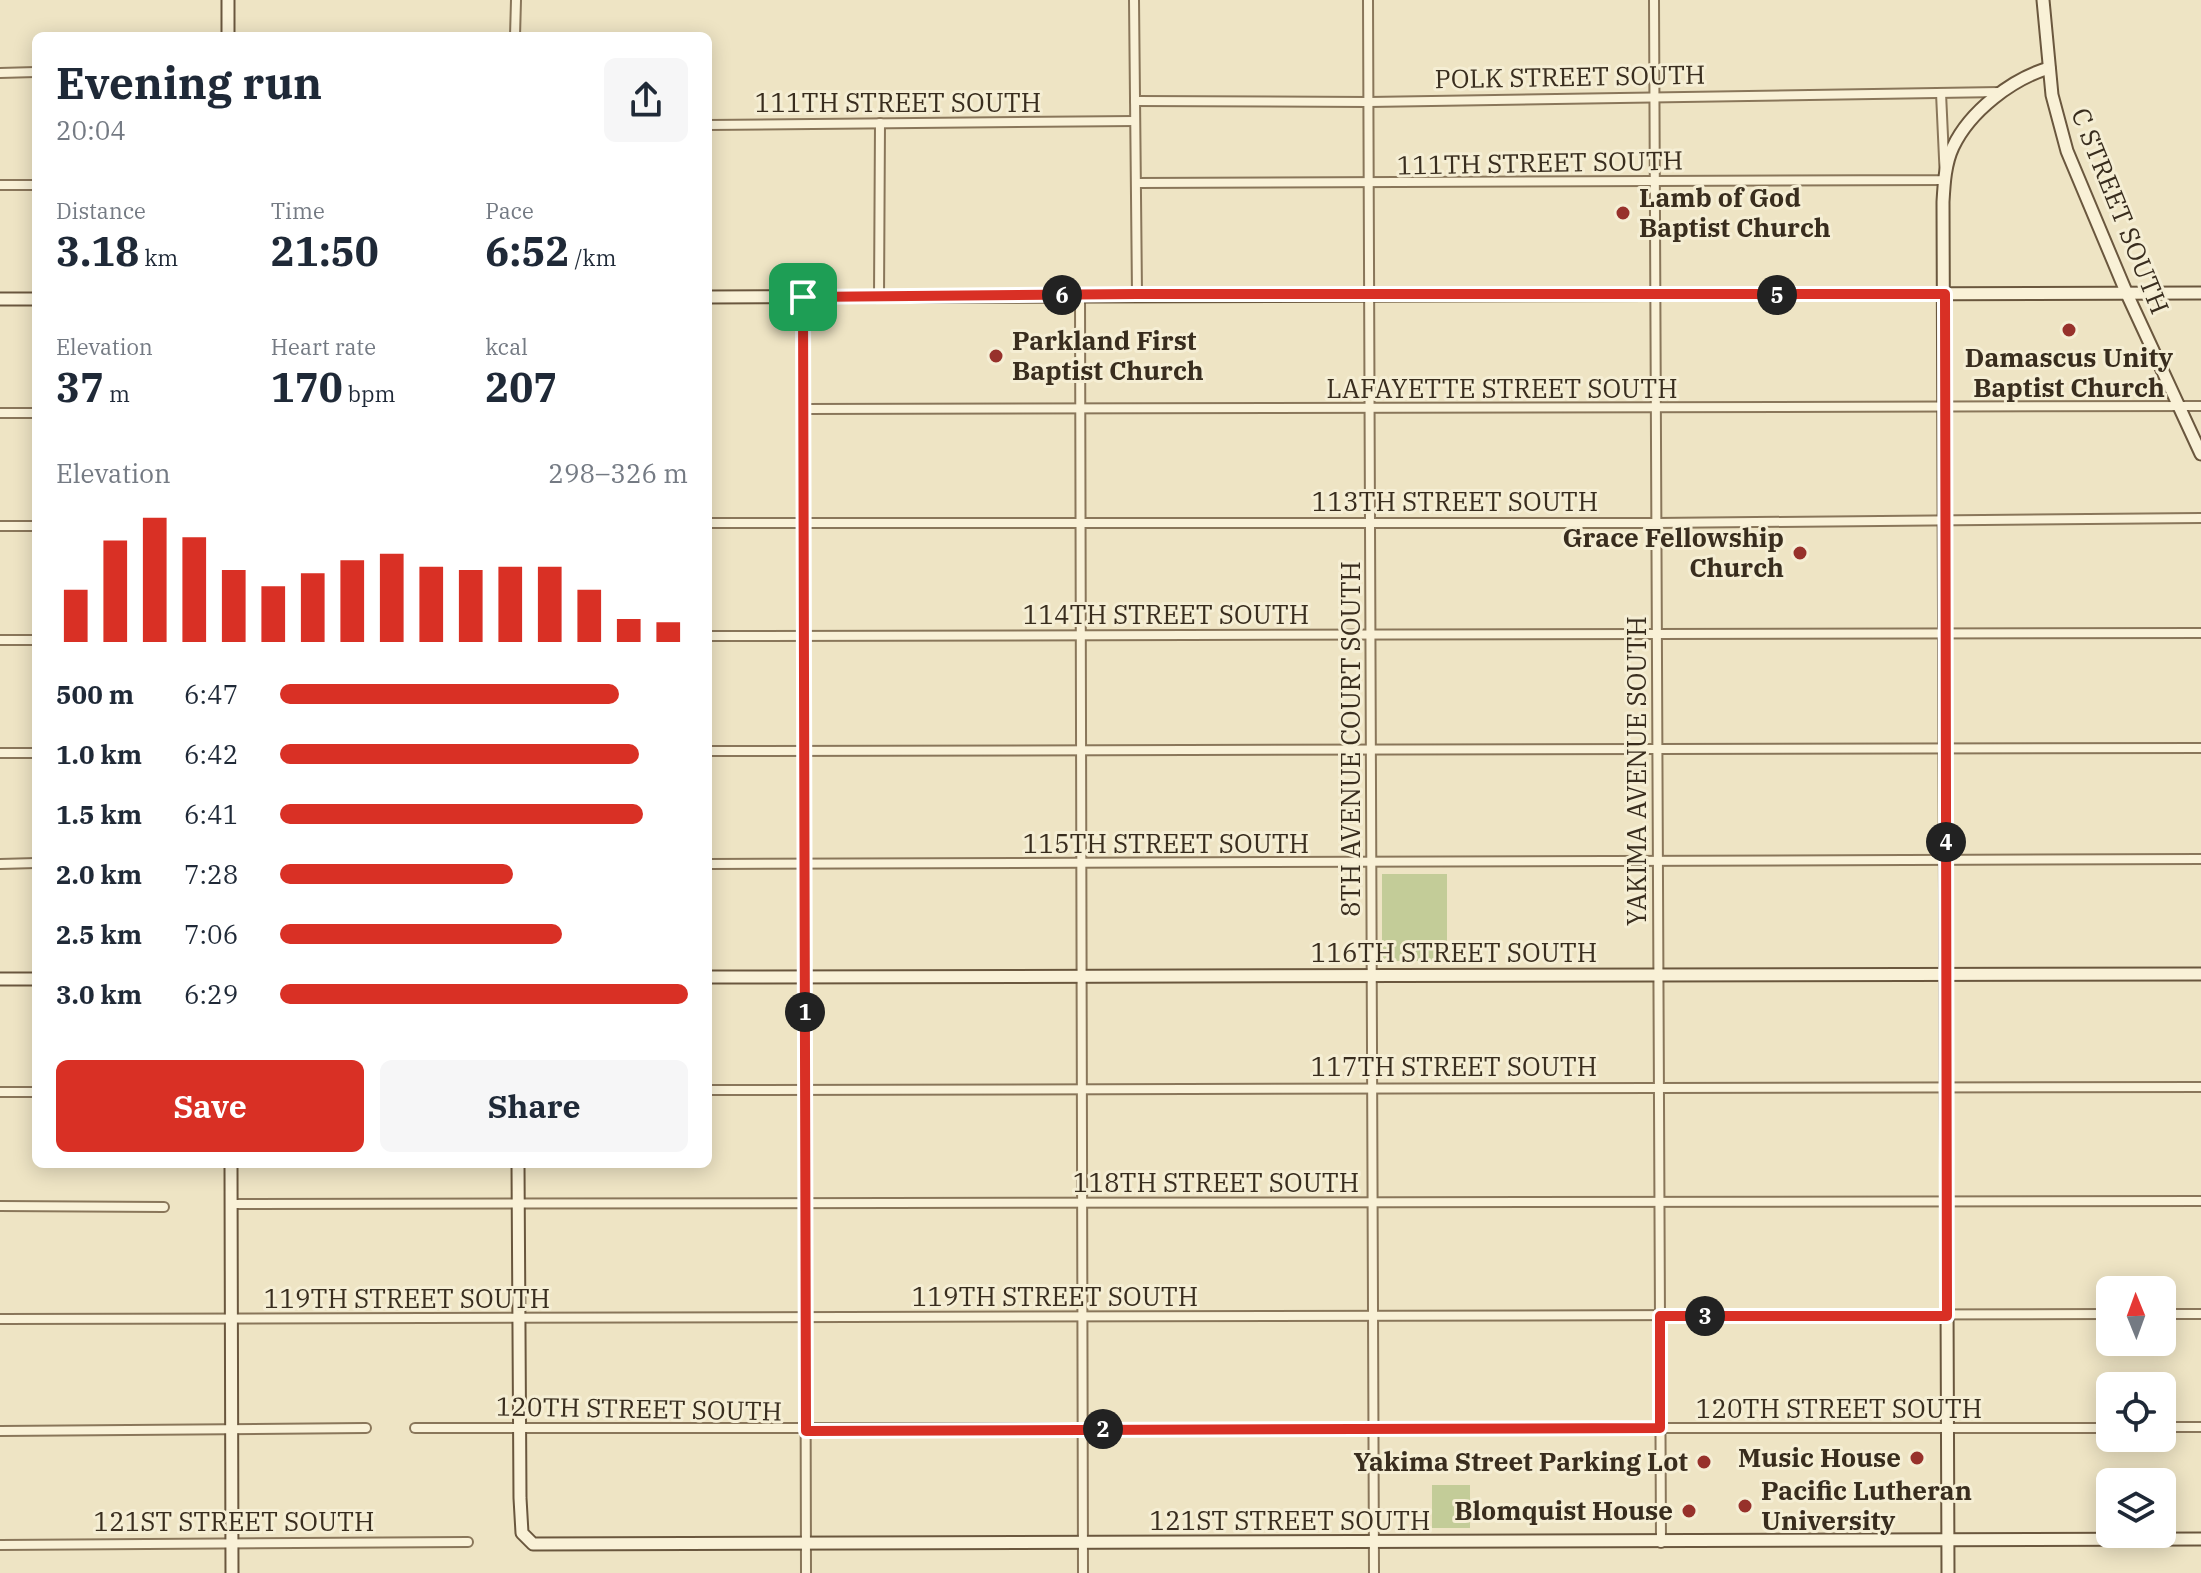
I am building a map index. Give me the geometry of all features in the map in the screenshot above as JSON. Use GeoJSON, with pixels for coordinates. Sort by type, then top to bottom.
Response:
{"type":"FeatureCollection","features":[{"type":"Feature","properties":{"kind":"street"},"geometry":{"type":"LineString","coordinates":[[228,0],[228,32]]}},
{"type":"Feature","properties":{"kind":"street"},"geometry":{"type":"LineString","coordinates":[[515,32],[516,0]]}},
{"type":"Feature","properties":{"kind":"street"},"geometry":{"type":"LineString","coordinates":[[1134,0],[1137,294]]}},
{"type":"Feature","properties":{"kind":"street","name":"8TH AVENUE COURT SOUTH"},"geometry":{"type":"LineString","coordinates":[[1368,0],[1374,1573]]}},
{"type":"Feature","properties":{"kind":"street","name":"YAKIMA AVENUE SOUTH"},"geometry":{"type":"LineString","coordinates":[[1654,0],[1661,1543]]}},
{"type":"Feature","properties":{"kind":"street","name":"C STREET SOUTH"},"geometry":{"type":"LineString","coordinates":[[2043,0],[2049,68],[2067,151],[2127,294],[2201,454]]}},
{"type":"Feature","properties":{"kind":"street"},"geometry":{"type":"LineString","coordinates":[[1945,180],[1952,149],[1975,116],[2028,74],[2049,68]]}},
{"type":"Feature","properties":{"kind":"street"},"geometry":{"type":"LineString","coordinates":[[0,73],[32,72]]}},
{"type":"Feature","properties":{"kind":"street","name":"POLK STREET SOUTH"},"geometry":{"type":"LineString","coordinates":[[1135,101],[1369,102],[1655,95],[2005,92]]}},
{"type":"Feature","properties":{"kind":"street"},"geometry":{"type":"LineString","coordinates":[[1941,93],[1945,180],[1948,1573]]}},
{"type":"Feature","properties":{"kind":"street","name":"111TH STREET SOUTH"},"geometry":{"type":"LineString","coordinates":[[712,125],[1135,121]]}},
{"type":"Feature","properties":{"kind":"street"},"geometry":{"type":"LineString","coordinates":[[879,297],[880,123]]}},
{"type":"Feature","properties":{"kind":"street","name":"111TH STREET SOUTH"},"geometry":{"type":"LineString","coordinates":[[1136,183],[1945,180]]}},
{"type":"Feature","properties":{"kind":"street"},"geometry":{"type":"LineString","coordinates":[[0,185],[32,185]]}},
{"type":"Feature","properties":{"kind":"street"},"geometry":{"type":"LineString","coordinates":[[712,297],[2201,293]]}},
{"type":"Feature","properties":{"kind":"street"},"geometry":{"type":"LineString","coordinates":[[1080,295],[1083,1573]]}},
{"type":"Feature","properties":{"kind":"street"},"geometry":{"type":"LineString","coordinates":[[803,297],[806,1573]]}},
{"type":"Feature","properties":{"kind":"street"},"geometry":{"type":"LineString","coordinates":[[0,299],[32,299]]}},
{"type":"Feature","properties":{"kind":"street","name":"LAFAYETTE STREET SOUTH"},"geometry":{"type":"LineString","coordinates":[[803,409],[2201,406]]}},
{"type":"Feature","properties":{"kind":"street"},"geometry":{"type":"LineString","coordinates":[[0,413],[32,413]]}},
{"type":"Feature","properties":{"kind":"street","name":"113TH STREET SOUTH"},"geometry":{"type":"LineString","coordinates":[[712,523],[1656,523],[2201,518]]}},
{"type":"Feature","properties":{"kind":"street"},"geometry":{"type":"LineString","coordinates":[[0,526],[32,526]]}},
{"type":"Feature","properties":{"kind":"street","name":"114TH STREET SOUTH"},"geometry":{"type":"LineString","coordinates":[[712,636],[2201,633]]}},
{"type":"Feature","properties":{"kind":"street"},"geometry":{"type":"LineString","coordinates":[[0,640],[32,640]]}},
{"type":"Feature","properties":{"kind":"street"},"geometry":{"type":"LineString","coordinates":[[712,751],[2201,748]]}},
{"type":"Feature","properties":{"kind":"street"},"geometry":{"type":"LineString","coordinates":[[0,753],[32,753]]}},
{"type":"Feature","properties":{"kind":"street","name":"115TH STREET SOUTH"},"geometry":{"type":"LineString","coordinates":[[712,864],[2201,859]]}},
{"type":"Feature","properties":{"kind":"street"},"geometry":{"type":"LineString","coordinates":[[0,864],[32,863]]}},
{"type":"Feature","properties":{"kind":"street","name":"116TH STREET SOUTH"},"geometry":{"type":"LineString","coordinates":[[712,977],[2201,974]]}},
{"type":"Feature","properties":{"kind":"street"},"geometry":{"type":"LineString","coordinates":[[0,979],[32,979]]}},
{"type":"Feature","properties":{"kind":"street","name":"117TH STREET SOUTH"},"geometry":{"type":"LineString","coordinates":[[712,1090],[2201,1087]]}},
{"type":"Feature","properties":{"kind":"street"},"geometry":{"type":"LineString","coordinates":[[0,1092],[32,1092]]}},
{"type":"Feature","properties":{"kind":"street"},"geometry":{"type":"LineString","coordinates":[[231,1168],[232,1573]]}},
{"type":"Feature","properties":{"kind":"street"},"geometry":{"type":"LineString","coordinates":[[518,1168],[519,1428]]}},
{"type":"Feature","properties":{"kind":"street","name":"118TH STREET SOUTH"},"geometry":{"type":"LineString","coordinates":[[231,1204],[2201,1201]]}},
{"type":"Feature","properties":{"kind":"street"},"geometry":{"type":"LineString","coordinates":[[0,1206],[164,1207]]}},
{"type":"Feature","properties":{"kind":"street","name":"119TH STREET SOUTH"},"geometry":{"type":"LineString","coordinates":[[0,1319],[2096,1314]]}},
{"type":"Feature","properties":{"kind":"street"},"geometry":{"type":"LineString","coordinates":[[2176,1314],[2201,1314]]}},
{"type":"Feature","properties":{"kind":"street"},"geometry":{"type":"LineString","coordinates":[[2176,1427],[2201,1427]]}},
{"type":"Feature","properties":{"kind":"street"},"geometry":{"type":"LineString","coordinates":[[0,1431],[366,1428]]}},
{"type":"Feature","properties":{"kind":"street","name":"120TH STREET SOUTH"},"geometry":{"type":"LineString","coordinates":[[415,1428],[806,1431],[2096,1428]]}},
{"type":"Feature","properties":{"kind":"street","name":"121ST STREET SOUTH"},"geometry":{"type":"LineString","coordinates":[[519,1428],[521,1518],[525,1539],[543,1545],[2201,1539]]}},
{"type":"Feature","properties":{"kind":"street","name":"121ST STREET SOUTH"},"geometry":{"type":"LineString","coordinates":[[0,1545],[468,1542]]}},
{"type":"Feature","properties":{"kind":"green space"},"geometry":{"type":"Polygon","coordinates":[[[1382,874],[1447,874],[1447,961],[1382,961],[1382,874]]]}},
{"type":"Feature","properties":{"kind":"green space"},"geometry":{"type":"Polygon","coordinates":[[[1432,1485],[1470,1485],[1470,1528],[1432,1528],[1432,1485]]]}},
{"type":"Feature","properties":{"kind":"place","name":"Lamb of God Baptist Church"},"geometry":{"type":"Point","coordinates":[1623,213]}},
{"type":"Feature","properties":{"kind":"place","name":"Damascus Unity Baptist Church"},"geometry":{"type":"Point","coordinates":[2069,330]}},
{"type":"Feature","properties":{"kind":"place","name":"Parkland First Baptist Church"},"geometry":{"type":"Point","coordinates":[996,356]}},
{"type":"Feature","properties":{"kind":"place","name":"Grace Fellowship Church"},"geometry":{"type":"Point","coordinates":[1800,553]}},
{"type":"Feature","properties":{"kind":"place","name":"Music House"},"geometry":{"type":"Point","coordinates":[1917,1458]}},
{"type":"Feature","properties":{"kind":"place","name":"Yakima Street Parking Lot"},"geometry":{"type":"Point","coordinates":[1704,1462]}},
{"type":"Feature","properties":{"kind":"place","name":"Pacific Lutheran University"},"geometry":{"type":"Point","coordinates":[1745,1506]}},
{"type":"Feature","properties":{"kind":"place","name":"Blomquist House"},"geometry":{"type":"Point","coordinates":[1689,1511]}},
{"type":"Feature","properties":{"kind":"route"},"geometry":{"type":"LineString","coordinates":[[1945,294],[1947,1316],[1660,1316],[1660,1428],[806,1431],[803,297],[1945,294]]}}]}
